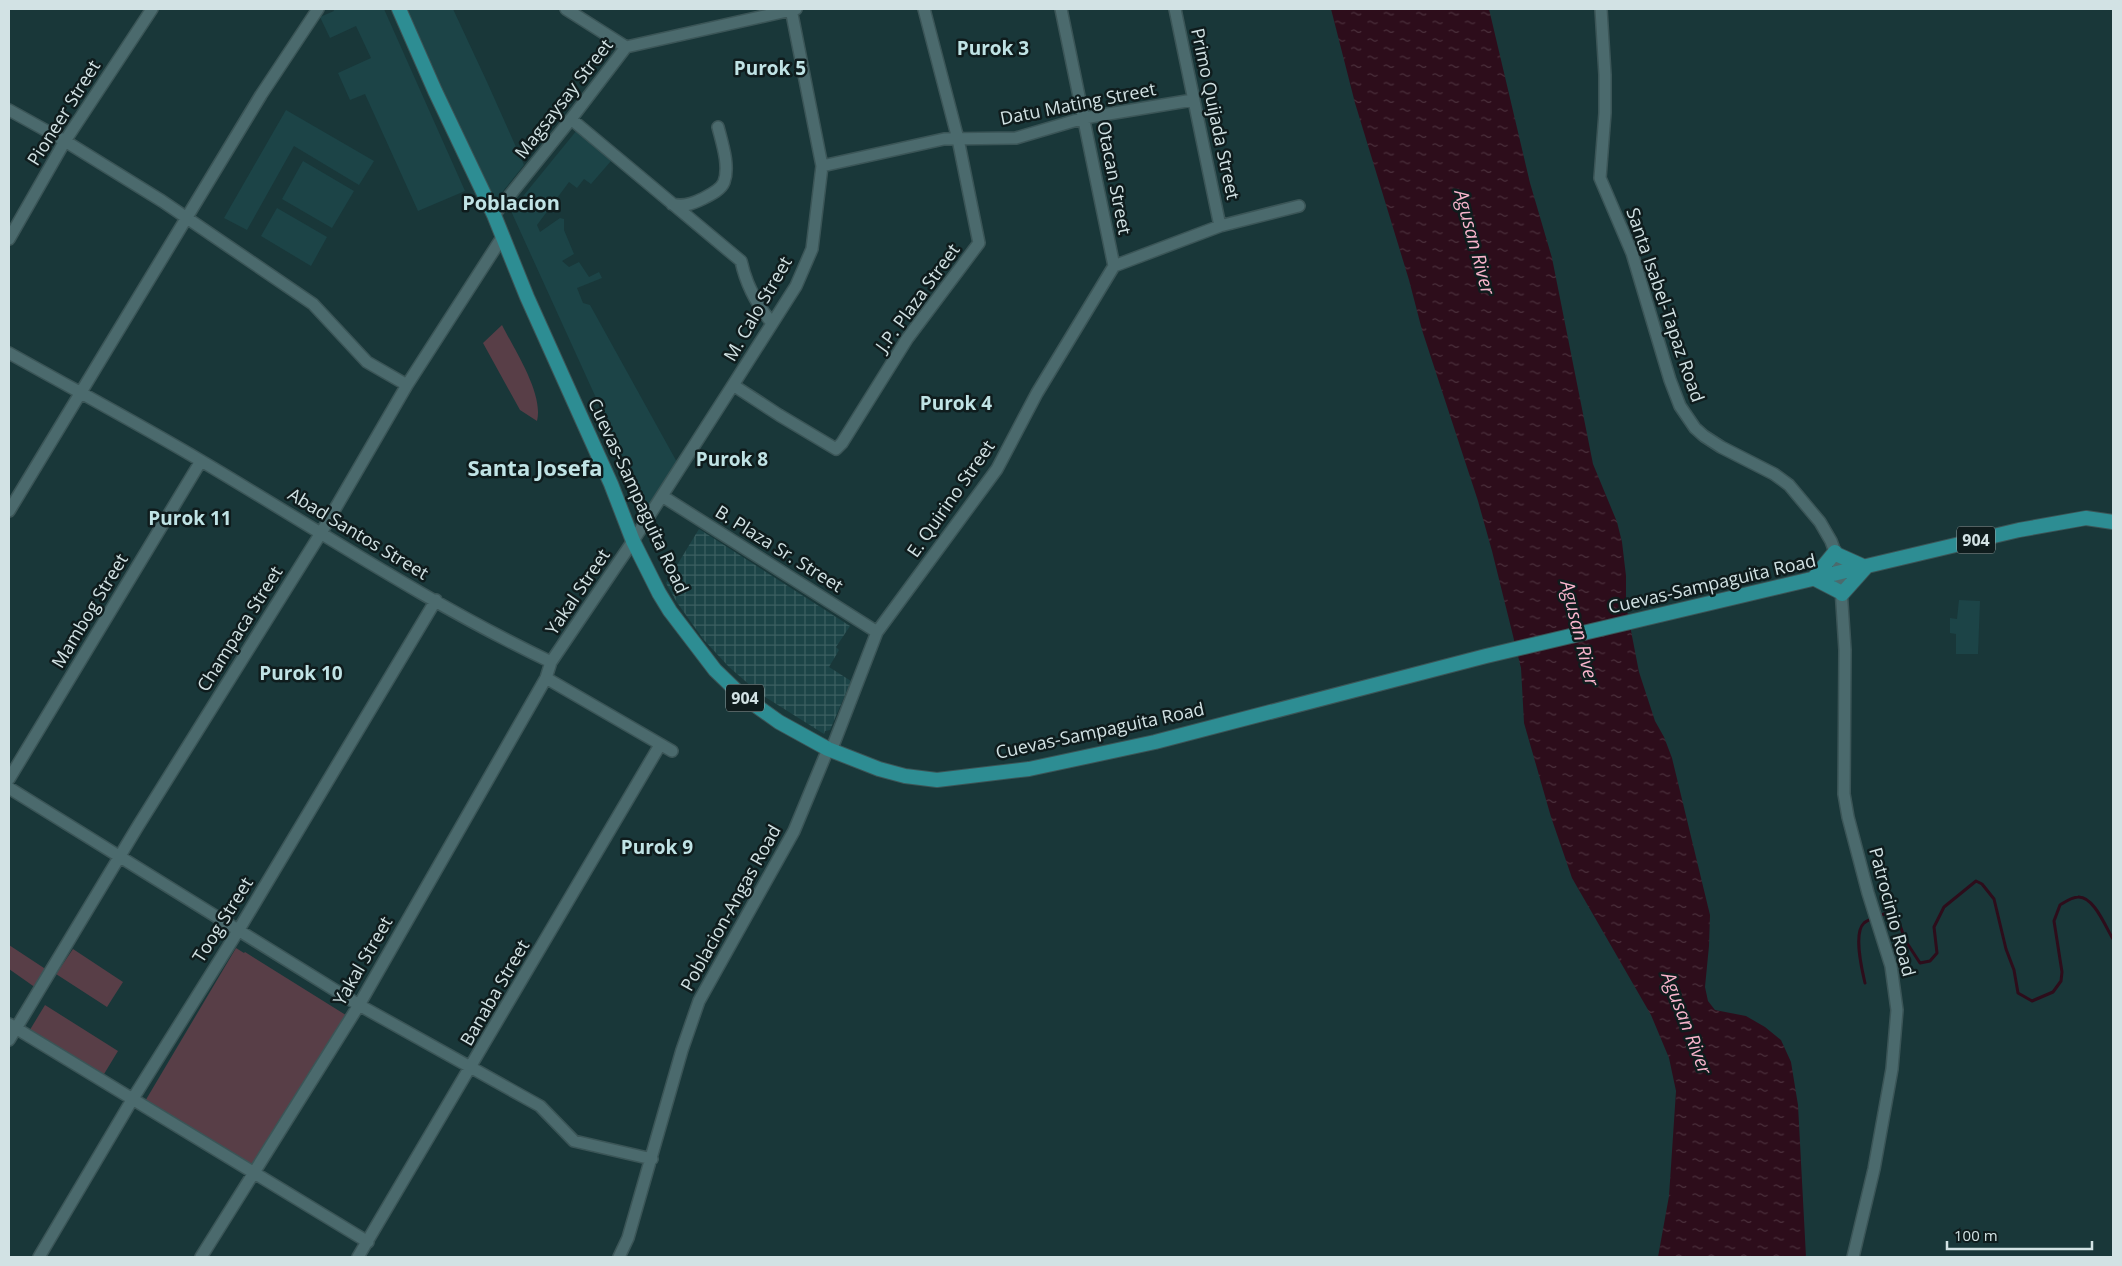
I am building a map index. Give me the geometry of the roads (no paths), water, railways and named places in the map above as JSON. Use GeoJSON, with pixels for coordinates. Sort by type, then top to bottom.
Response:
{"type":"FeatureCollection","features":[{"type":"Feature","properties":{"kind":"main road","name":"Cuevas-Sampaguita Road"},"geometry":{"type":"LineString","coordinates":[[400,9],[435,91],[494,215],[527,297],[611,484],[633,541],[658,593],[715,670],[741,695],[765,713],[830,750],[879,769],[937,780],[1029,769],[1155,742],[1486,656],[2045,524],[2086,518],[2113,522]]}},
{"type":"Feature","properties":{"kind":"main road"},"geometry":{"type":"LineString","coordinates":[[1836,553],[1866,566],[1842,594],[1814,579],[1836,553]]}},
{"type":"Feature","properties":{"kind":"street","name":"Pioneer Street"},"geometry":{"type":"LineString","coordinates":[[9,239],[65,141],[152,9]]}},
{"type":"Feature","properties":{"kind":"street"},"geometry":{"type":"LineString","coordinates":[[9,511],[79,393],[188,219],[261,95],[318,9]]}},
{"type":"Feature","properties":{"kind":"street"},"geometry":{"type":"LineString","coordinates":[[566,9],[626,46]]}},
{"type":"Feature","properties":{"kind":"street","name":"Magsaysay Street"},"geometry":{"type":"LineString","coordinates":[[494,215],[571,119],[626,46],[793,9]]}},
{"type":"Feature","properties":{"kind":"street","name":"M. Calo Street"},"geometry":{"type":"LineString","coordinates":[[633,541],[796,286],[812,249],[822,166],[793,9]]}},
{"type":"Feature","properties":{"kind":"street","name":"J.P. Plaza Street"},"geometry":{"type":"LineString","coordinates":[[734,385],[779,416],[836,449],[842,443],[907,338],[979,243],[958,139],[924,9]]}},
{"type":"Feature","properties":{"kind":"street","name":"Otacan Street"},"geometry":{"type":"LineString","coordinates":[[1061,9],[1114,266]]}},
{"type":"Feature","properties":{"kind":"street","name":"Primo Quijada Street"},"geometry":{"type":"LineString","coordinates":[[1175,9],[1220,226]]}},
{"type":"Feature","properties":{"kind":"street","name":"Santa Isabel-Tapaz Road"},"geometry":{"type":"LineString","coordinates":[[1601,9],[1605,112],[1600,178],[1632,253],[1670,380],[1680,406],[1695,428],[1704,436],[1721,447],[1774,474],[1789,485],[1820,522],[1836,553],[1840,573]]}},
{"type":"Feature","properties":{"kind":"street","name":"Datu Mating Street"},"geometry":{"type":"LineString","coordinates":[[822,166],[929,142],[958,139],[1016,138],[1084,118],[1193,100]]}},
{"type":"Feature","properties":{"kind":"street"},"geometry":{"type":"LineString","coordinates":[[9,110],[65,141],[188,219],[313,304],[367,362],[407,385]]}},
{"type":"Feature","properties":{"kind":"street"},"geometry":{"type":"LineString","coordinates":[[571,119],[741,261],[744,277],[757,303],[772,323]]}},
{"type":"Feature","properties":{"kind":"street"},"geometry":{"type":"LineString","coordinates":[[672,204],[682,206],[696,202],[714,193],[724,183],[726,168],[718,127]]}},
{"type":"Feature","properties":{"kind":"street"},"geometry":{"type":"LineString","coordinates":[[1114,266],[1220,226],[1299,206]]}},
{"type":"Feature","properties":{"kind":"street","name":"Champaca Street"},"geometry":{"type":"LineString","coordinates":[[9,1040],[12,1026],[120,856],[320,533],[407,385],[502,236]]}},
{"type":"Feature","properties":{"kind":"street","name":"E. Quirino Street"},"geometry":{"type":"LineString","coordinates":[[830,750],[877,632],[997,469],[1038,393],[1114,266]]}},
{"type":"Feature","properties":{"kind":"street","name":"Abad Santos Street"},"geometry":{"type":"LineString","coordinates":[[9,353],[201,461],[436,600],[519,647],[551,662]]}},
{"type":"Feature","properties":{"kind":"street","name":"Mambog Street"},"geometry":{"type":"LineString","coordinates":[[9,779],[201,461]]}},
{"type":"Feature","properties":{"kind":"street","name":"B. Plaza Sr. Street"},"geometry":{"type":"LineString","coordinates":[[662,496],[877,632]]}},
{"type":"Feature","properties":{"kind":"street","name":"Yakal Street"},"geometry":{"type":"LineString","coordinates":[[551,662],[633,541]]}},
{"type":"Feature","properties":{"kind":"street","name":"Patrocinio Road"},"geometry":{"type":"LineString","coordinates":[[1840,573],[1846,659],[1844,794],[1848,818],[1866,884],[1891,966],[1897,1010],[1892,1069],[1874,1170],[1853,1257]]}},
{"type":"Feature","properties":{"kind":"street","name":"Toog Street"},"geometry":{"type":"LineString","coordinates":[[39,1257],[132,1100],[238,931],[436,600]]}},
{"type":"Feature","properties":{"kind":"street"},"geometry":{"type":"LineString","coordinates":[[551,662],[546,678],[672,751]]}},
{"type":"Feature","properties":{"kind":"street","name":"Yakal Street"},"geometry":{"type":"LineString","coordinates":[[201,1257],[359,1005],[546,678]]}},
{"type":"Feature","properties":{"kind":"street","name":"Banaba Street"},"geometry":{"type":"LineString","coordinates":[[358,1257],[660,745]]}},
{"type":"Feature","properties":{"kind":"street","name":"Poblacion-Angas Road"},"geometry":{"type":"LineString","coordinates":[[619,1257],[628,1238],[682,1050],[699,1001],[794,831],[830,750]]}},
{"type":"Feature","properties":{"kind":"street"},"geometry":{"type":"LineString","coordinates":[[9,788],[359,1005],[540,1106],[574,1141],[652,1159]]}},
{"type":"Feature","properties":{"kind":"street"},"geometry":{"type":"LineString","coordinates":[[12,1026],[368,1242]]}},
{"type":"Feature","properties":{"kind":"water","name":"Agusan River"},"geometry":{"type":"Polygon","coordinates":[[[1331,9],[1489,9],[1530,183],[1552,258],[1593,464],[1617,522],[1622,542],[1626,576],[1626,605],[1639,672],[1655,721],[1672,758],[1710,915],[1705,987],[1708,1001],[1715,1010],[1746,1016],[1765,1027],[1781,1040],[1791,1062],[1798,1105],[1806,1257],[1658,1257],[1669,1196],[1676,1091],[1669,1058],[1651,1015],[1572,878],[1551,817],[1524,723],[1521,668],[1492,551],[1478,501],[1422,330],[1409,280],[1355,103],[1331,9]]]}},
{"type":"Feature","properties":{"kind":"waterway"},"geometry":{"type":"LineString","coordinates":[[1865,983],[1860,961],[1859,943],[1859,935],[1864,923],[1887,913],[1898,919],[1905,940],[1920,963],[1930,961],[1937,953],[1934,927],[1944,907],[1976,881],[1982,884],[1994,899],[2006,949],[2014,970],[2018,993],[2032,1001],[2053,992],[2061,981],[2062,972],[2054,921],[2060,905],[2073,898],[2084,898],[2094,907],[2113,939]]}},
{"type":"Feature","properties":{"kind":"district","name":"Purok 3"},"geometry":{"type":"Point","coordinates":[993,48]}},
{"type":"Feature","properties":{"kind":"district","name":"Purok 5"},"geometry":{"type":"Point","coordinates":[770,68]}},
{"type":"Feature","properties":{"kind":"district","name":"Poblacion"},"geometry":{"type":"Point","coordinates":[511,203]}},
{"type":"Feature","properties":{"kind":"district","name":"Purok 4"},"geometry":{"type":"Point","coordinates":[956,403]}},
{"type":"Feature","properties":{"kind":"district","name":"Purok 8"},"geometry":{"type":"Point","coordinates":[732,459]}},
{"type":"Feature","properties":{"kind":"district","name":"Santa Josefa"},"geometry":{"type":"Point","coordinates":[535,468]}},
{"type":"Feature","properties":{"kind":"district","name":"Purok 11"},"geometry":{"type":"Point","coordinates":[190,518]}},
{"type":"Feature","properties":{"kind":"district","name":"Purok 10"},"geometry":{"type":"Point","coordinates":[301,673]}},
{"type":"Feature","properties":{"kind":"district","name":"Purok 9"},"geometry":{"type":"Point","coordinates":[657,847]}}]}
